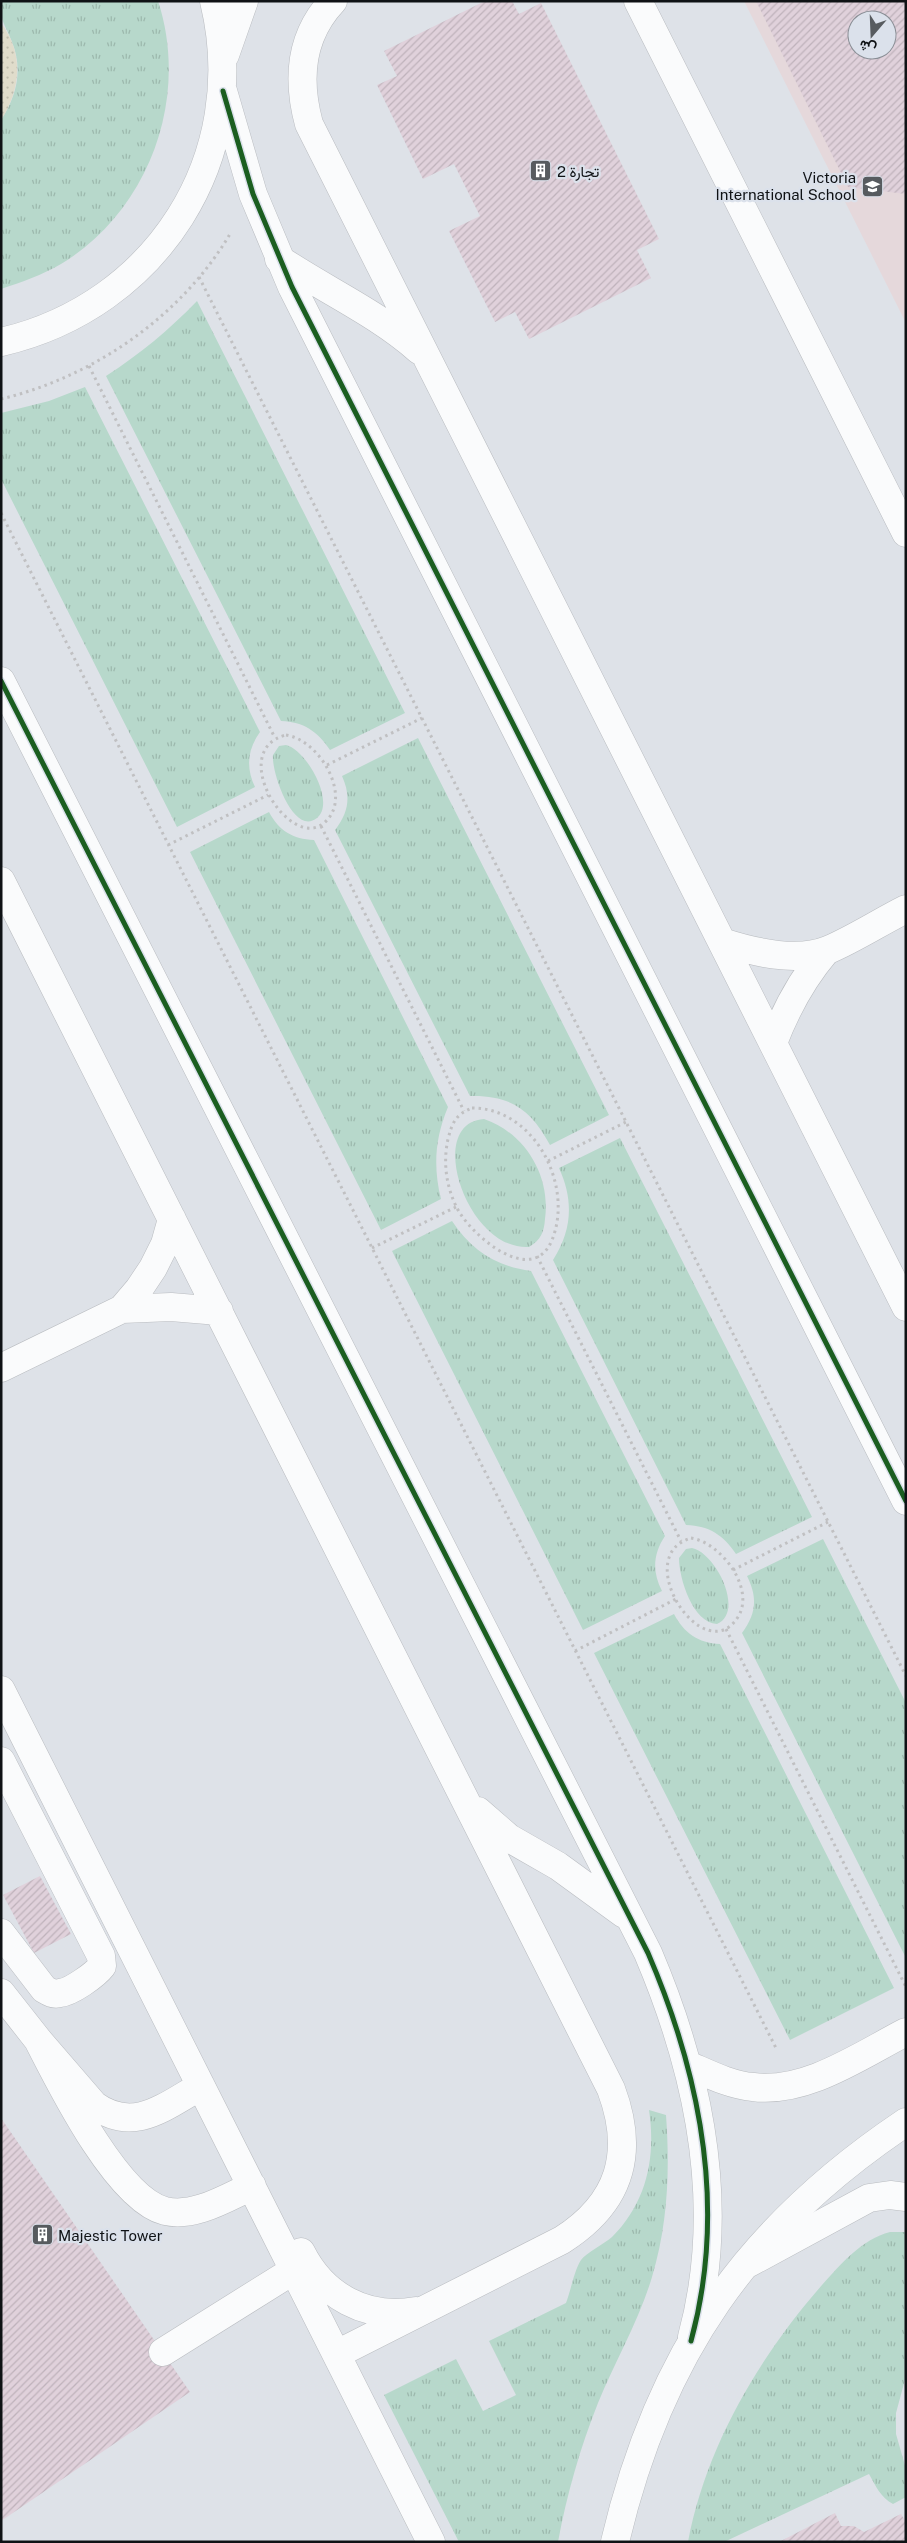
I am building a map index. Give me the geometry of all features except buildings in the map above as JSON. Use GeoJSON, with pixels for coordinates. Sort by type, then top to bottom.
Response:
{"type":"FeatureCollection","features":[{"type":"Feature","properties":{"kind":"street"},"geometry":{"type":"LineString","coordinates":[[1,342],[24,337],[63,322],[100,301],[132,275],[161,245],[185,210],[204,172],[216,133],[223,91],[223,61],[214,1]]}},
{"type":"Feature","properties":{"kind":"street"},"geometry":{"type":"LineString","coordinates":[[223,61],[244,1]]}},
{"type":"Feature","properties":{"kind":"street"},"geometry":{"type":"LineString","coordinates":[[333,1],[312,30],[305,53],[302,77],[303,101],[309,124],[906,1307]]}},
{"type":"Feature","properties":{"kind":"street"},"geometry":{"type":"LineString","coordinates":[[638,1],[906,532]]}},
{"type":"Feature","properties":{"kind":"street"},"geometry":{"type":"LineString","coordinates":[[223,91],[253,194],[279,259],[906,1501]]}},
{"type":"Feature","properties":{"kind":"street"},"geometry":{"type":"LineString","coordinates":[[279,259],[328,291],[373,316],[427,358]]}},
{"type":"Feature","properties":{"kind":"street"},"geometry":{"type":"LineString","coordinates":[[1,681],[629,1918],[663,1990],[688,2065],[699,2112],[705,2161],[707,2209],[701,2306],[691,2341]]}},
{"type":"Feature","properties":{"kind":"street"},"geometry":{"type":"LineString","coordinates":[[1,881],[466,1800],[611,2089],[619,2110],[623,2153],[618,2174],[609,2195],[596,2213],[580,2228],[562,2240],[336,2354]]}},
{"type":"Feature","properties":{"kind":"street"},"geometry":{"type":"LineString","coordinates":[[722,942],[747,950],[774,954],[800,955],[826,951],[906,909]]}},
{"type":"Feature","properties":{"kind":"street"},"geometry":{"type":"LineString","coordinates":[[773,1043],[794,995],[826,951]]}},
{"type":"Feature","properties":{"kind":"street"},"geometry":{"type":"LineString","coordinates":[[1,1368],[122,1308],[139,1290],[153,1268],[165,1244],[172,1219]]}},
{"type":"Feature","properties":{"kind":"street"},"geometry":{"type":"LineString","coordinates":[[122,1308],[171,1307],[219,1311]]}},
{"type":"Feature","properties":{"kind":"street"},"geometry":{"type":"LineString","coordinates":[[1,1690],[431,2542]]}},
{"type":"Feature","properties":{"kind":"street"},"geometry":{"type":"LineString","coordinates":[[1,1761],[101,1956],[102,1966],[96,1974],[61,1994],[52,1993],[44,1989],[1,1933]]}},
{"type":"Feature","properties":{"kind":"street"},"geometry":{"type":"LineString","coordinates":[[466,1800],[508,1838],[566,1872],[629,1918]]}},
{"type":"Feature","properties":{"kind":"street"},"geometry":{"type":"LineString","coordinates":[[1,1993],[38,2040],[94,2105],[105,2113],[131,2119],[144,2116],[201,2086]]}},
{"type":"Feature","properties":{"kind":"street"},"geometry":{"type":"LineString","coordinates":[[688,2065],[734,2084],[774,2088],[815,2078],[906,2032]]}},
{"type":"Feature","properties":{"kind":"street"},"geometry":{"type":"LineString","coordinates":[[38,2040],[90,2134],[133,2193],[148,2204],[166,2211],[193,2211],[252,2186]]}},
{"type":"Feature","properties":{"kind":"street"},"geometry":{"type":"LineString","coordinates":[[615,2542],[626,2496],[643,2442],[665,2390],[691,2341],[742,2267],[779,2225],[819,2186],[863,2151],[906,2122]]}},
{"type":"Feature","properties":{"kind":"street"},"geometry":{"type":"LineString","coordinates":[[252,2186],[290,2233],[309,2268],[335,2294],[351,2304],[387,2314],[424,2310]]}},
{"type":"Feature","properties":{"kind":"street"},"geometry":{"type":"LineString","coordinates":[[742,2267],[869,2198],[906,2197]]}},
{"type":"Feature","properties":{"kind":"street"},"geometry":{"type":"LineString","coordinates":[[163,2352],[294,2270]]}},
{"type":"Feature","properties":{"kind":"path"},"geometry":{"type":"LineString","coordinates":[[1,400],[55,382],[89,366],[129,342],[159,318],[199,277],[229,237],[253,194]]}},
{"type":"Feature","properties":{"kind":"path"},"geometry":{"type":"LineString","coordinates":[[199,277],[906,1676]]}},
{"type":"Feature","properties":{"kind":"path"},"geometry":{"type":"LineString","coordinates":[[89,366],[275,738]]}},
{"type":"Feature","properties":{"kind":"path"},"geometry":{"type":"LineString","coordinates":[[1,513],[782,2058]]}},
{"type":"Feature","properties":{"kind":"path"},"geometry":{"type":"LineString","coordinates":[[327,765],[422,718]]}},
{"type":"Feature","properties":{"kind":"path"},"geometry":{"type":"LineString","coordinates":[[286,735],[296,736],[314,749],[327,765],[334,787],[334,798],[330,816],[321,826],[299,827],[282,814],[268,795],[262,775],[262,754],[267,744],[275,738],[286,735]]}},
{"type":"Feature","properties":{"kind":"path"},"geometry":{"type":"LineString","coordinates":[[168,845],[268,795]]}},
{"type":"Feature","properties":{"kind":"path"},"geometry":{"type":"LineString","coordinates":[[321,826],[464,1111]]}},
{"type":"Feature","properties":{"kind":"path"},"geometry":{"type":"LineString","coordinates":[[480,1108],[503,1116],[529,1135],[548,1161],[557,1189],[557,1218],[551,1242],[546,1250],[537,1256],[518,1259],[496,1249],[473,1230],[456,1207],[447,1177],[446,1161],[453,1122],[464,1111],[480,1108]]}},
{"type":"Feature","properties":{"kind":"path"},"geometry":{"type":"LineString","coordinates":[[548,1161],[626,1122]]}},
{"type":"Feature","properties":{"kind":"path"},"geometry":{"type":"LineString","coordinates":[[372,1248],[456,1207]]}},
{"type":"Feature","properties":{"kind":"path"},"geometry":{"type":"LineString","coordinates":[[537,1256],[681,1541]]}},
{"type":"Feature","properties":{"kind":"path"},"geometry":{"type":"LineString","coordinates":[[733,1570],[828,1522]]}},
{"type":"Feature","properties":{"kind":"path"},"geometry":{"type":"LineString","coordinates":[[692,1538],[703,1540],[720,1552],[733,1570],[740,1591],[740,1613],[734,1622],[726,1629],[715,1632],[695,1625],[676,1599],[669,1579],[668,1557],[673,1548],[681,1541],[692,1538]]}},
{"type":"Feature","properties":{"kind":"path"},"geometry":{"type":"LineString","coordinates":[[576,1651],[676,1599]]}},
{"type":"Feature","properties":{"kind":"path"},"geometry":{"type":"LineString","coordinates":[[726,1629],[906,1988]]}},
{"type":"Feature","properties":{"kind":"shaded area","name":"Victoria International School"},"geometry":{"type":"Polygon","coordinates":[[[744,1],[906,1],[906,323],[744,1]]]}},
{"type":"Feature","properties":{"kind":"green space"},"geometry":{"type":"Polygon","coordinates":[[[1,1],[158,1],[167,38],[169,76],[165,113],[154,149],[139,183],[118,214],[92,241],[61,264],[39,275],[1,289],[1,120],[11,101],[18,72],[12,42],[2,19],[1,1]]]}},
{"type":"Feature","properties":{"kind":"green space"},"geometry":{"type":"Polygon","coordinates":[[[197,301],[405,713],[330,750],[309,729],[297,723],[281,721],[106,376],[154,341],[197,301]]]}},
{"type":"Feature","properties":{"kind":"green space"},"geometry":{"type":"Polygon","coordinates":[[[85,387],[260,732],[252,746],[249,759],[250,773],[255,787],[177,827],[1,479],[1,413],[49,401],[85,387]]]}},
{"type":"Feature","properties":{"kind":"green space"},"geometry":{"type":"Polygon","coordinates":[[[418,738],[609,1115],[550,1145],[535,1122],[518,1107],[497,1098],[470,1096],[335,830],[343,817],[347,804],[347,790],[342,776],[418,738]]]}},
{"type":"Feature","properties":{"kind":"green space"},"geometry":{"type":"Polygon","coordinates":[[[286,745],[302,756],[316,778],[323,801],[322,811],[317,818],[308,821],[300,818],[292,811],[285,800],[273,763],[273,755],[279,746],[286,745]]]}},
{"type":"Feature","properties":{"kind":"green space"},"geometry":{"type":"Polygon","coordinates":[[[269,812],[277,824],[287,833],[300,838],[314,840],[448,1107],[440,1130],[436,1164],[441,1199],[381,1230],[190,852],[269,812]]]}},
{"type":"Feature","properties":{"kind":"green space"},"geometry":{"type":"Polygon","coordinates":[[[484,1119],[512,1134],[523,1145],[539,1172],[544,1187],[546,1203],[545,1224],[539,1238],[529,1247],[507,1243],[487,1229],[472,1209],[461,1186],[456,1162],[457,1141],[466,1126],[484,1119]]]}},
{"type":"Feature","properties":{"kind":"green space"},"geometry":{"type":"Polygon","coordinates":[[[620,1138],[812,1517],[736,1554],[715,1533],[702,1527],[686,1525],[553,1260],[564,1238],[569,1215],[567,1192],[559,1168],[620,1138]]]}},
{"type":"Feature","properties":{"kind":"green space"},"geometry":{"type":"Polygon","coordinates":[[[452,1221],[468,1241],[486,1255],[518,1269],[531,1271],[665,1536],[658,1550],[655,1563],[655,1570],[662,1591],[583,1630],[392,1251],[452,1221]]]}},
{"type":"Feature","properties":{"kind":"green space"},"geometry":{"type":"Polygon","coordinates":[[[823,1539],[906,1703],[906,1958],[742,1633],[747,1626],[754,1606],[753,1592],[747,1576],[823,1539]]]}},
{"type":"Feature","properties":{"kind":"green space"},"geometry":{"type":"Polygon","coordinates":[[[692,1548],[701,1552],[710,1560],[724,1583],[728,1596],[728,1608],[725,1617],[717,1624],[708,1622],[701,1616],[694,1608],[685,1588],[679,1558],[686,1549],[692,1548]]]}},
{"type":"Feature","properties":{"kind":"green space"},"geometry":{"type":"Polygon","coordinates":[[[674,1614],[682,1627],[692,1636],[705,1642],[720,1644],[894,1988],[790,2040],[594,1653],[674,1614]]]}},
{"type":"Feature","properties":{"kind":"green space"},"geometry":{"type":"Polygon","coordinates":[[[649,2110],[666,2115],[668,2176],[662,2237],[647,2293],[598,2403],[585,2437],[570,2489],[558,2542],[459,2542],[384,2395],[456,2359],[483,2411],[516,2395],[489,2341],[566,2303],[581,2260],[612,2237],[634,2209],[641,2194],[650,2162],[651,2128],[649,2110]]]}},
{"type":"Feature","properties":{"kind":"green space"},"geometry":{"type":"Polygon","coordinates":[[[890,2232],[906,2232],[906,2376],[896,2413],[896,2434],[906,2469],[906,2497],[893,2504],[882,2495],[869,2474],[724,2542],[688,2542],[696,2506],[722,2437],[738,2404],[777,2342],[822,2285],[853,2253],[870,2240],[890,2232]]]}},
{"type":"Feature","properties":{"kind":"sand"},"geometry":{"type":"Polygon","coordinates":[[[1,23],[14,46],[17,71],[13,96],[1,120],[1,23]]]}},
{"type":"Feature","properties":{"kind":"cycle path"},"geometry":{"type":"LineString","coordinates":[[223,91],[253,194],[292,287],[906,1501]]}},
{"type":"Feature","properties":{"kind":"cycle path"},"geometry":{"type":"LineString","coordinates":[[1,681],[648,1953],[667,2000],[682,2047],[694,2095],[703,2144],[707,2193],[707,2242],[702,2291],[691,2341]]}},
{"type":"Feature","properties":{"kind":"place","name":"تجارة 2"},"geometry":{"type":"Point","coordinates":[541,171]}},
{"type":"Feature","properties":{"kind":"place","name":"Victoria International School"},"geometry":{"type":"Point","coordinates":[872,186]}},
{"type":"Feature","properties":{"kind":"place","name":"Majestic Tower"},"geometry":{"type":"Point","coordinates":[42,2235]}}]}
